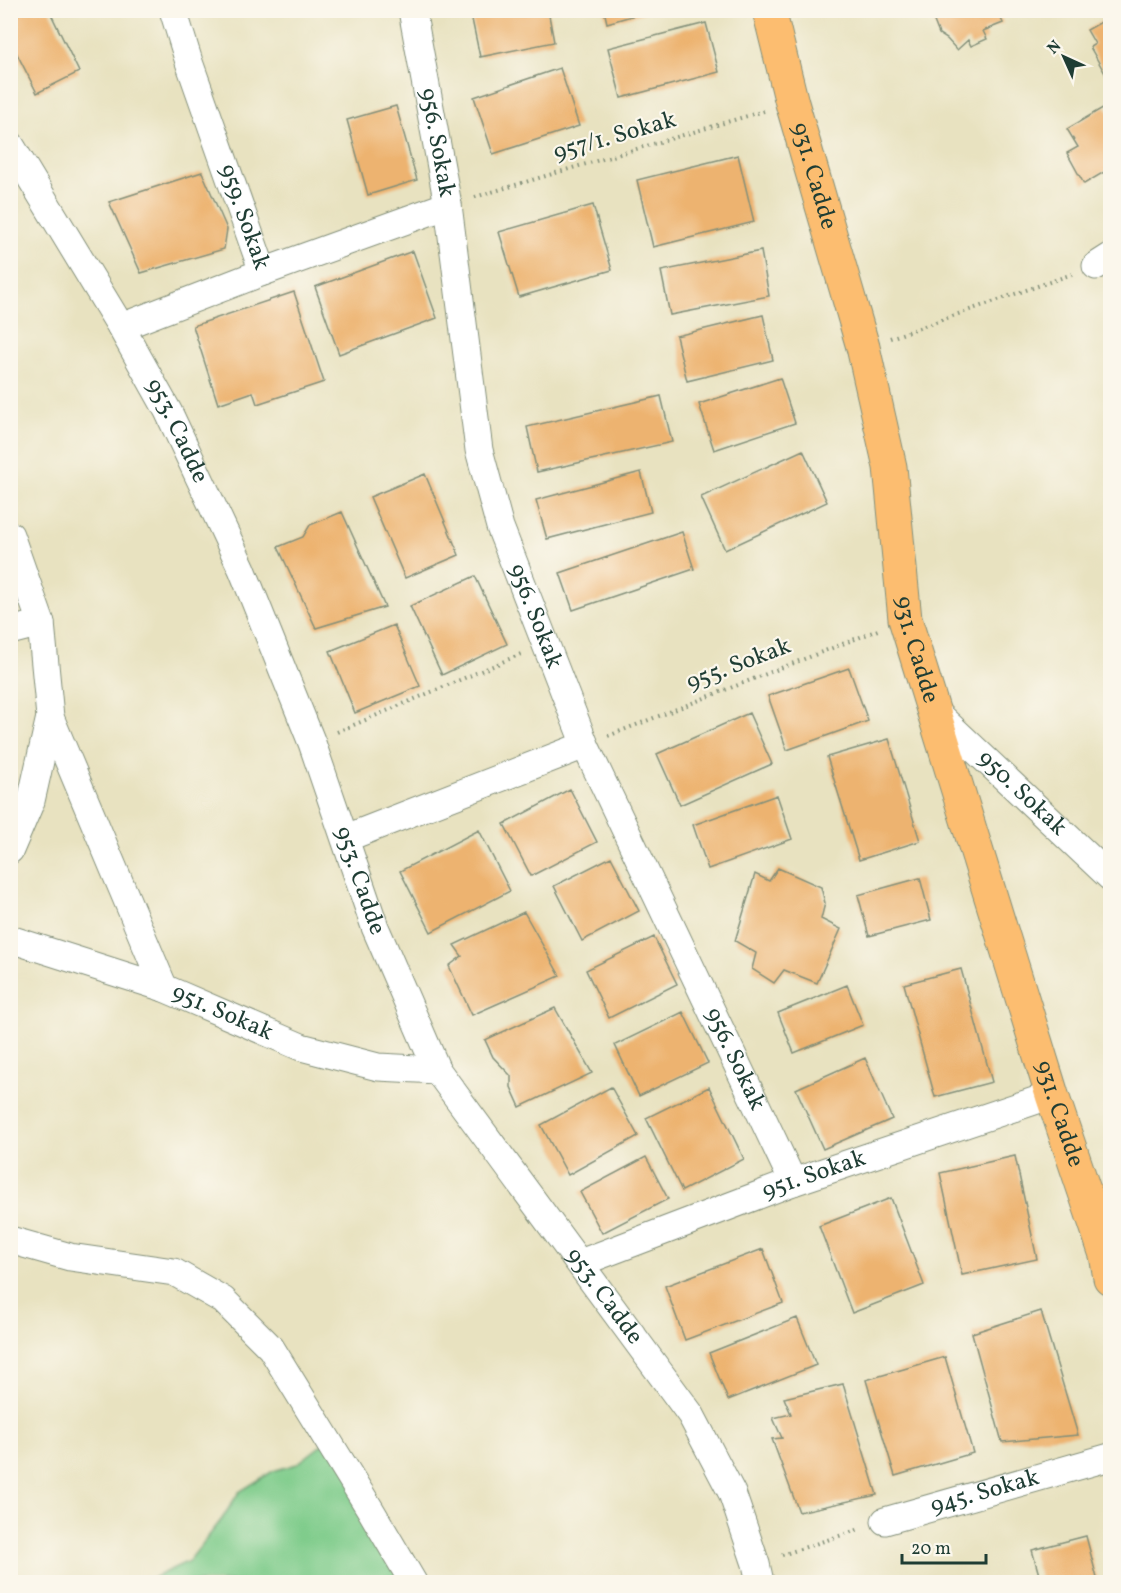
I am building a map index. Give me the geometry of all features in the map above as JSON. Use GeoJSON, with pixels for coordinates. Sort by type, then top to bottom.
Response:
{"type":"FeatureCollection","features":[{"type":"Feature","properties":{"kind":"main road","name":"931. Cadde"},"geometry":{"type":"LineString","coordinates":[[769,10],[792,103],[863,347],[890,467],[905,619],[1052,1095],[1106,1256],[1110,1278]]}},
{"type":"Feature","properties":{"kind":"street","name":"959. Sokak"},"geometry":{"type":"LineString","coordinates":[[173,10],[263,272],[448,205]]}},
{"type":"Feature","properties":{"kind":"street","name":"956. Sokak"},"geometry":{"type":"LineString","coordinates":[[412,10],[448,205],[479,450],[500,526],[585,745],[793,1182]]}},
{"type":"Feature","properties":{"kind":"street","name":"953. Cadde"},"geometry":{"type":"LineString","coordinates":[[10,144],[122,327],[168,411],[237,559],[312,743],[375,927],[437,1070],[692,1415],[732,1493],[758,1573]]}},
{"type":"Feature","properties":{"kind":"street"},"geometry":{"type":"LineString","coordinates":[[122,327],[263,272]]}},
{"type":"Feature","properties":{"kind":"street"},"geometry":{"type":"LineString","coordinates":[[10,535],[41,623],[50,717],[164,988]]}},
{"type":"Feature","properties":{"kind":"street"},"geometry":{"type":"LineString","coordinates":[[10,630],[41,623]]}},
{"type":"Feature","properties":{"kind":"street","name":"950. Sokak"},"geometry":{"type":"LineString","coordinates":[[933,710],[1110,877]]}},
{"type":"Feature","properties":{"kind":"street"},"geometry":{"type":"LineString","coordinates":[[10,850],[31,801],[50,717]]}},
{"type":"Feature","properties":{"kind":"street"},"geometry":{"type":"LineString","coordinates":[[346,838],[585,745]]}},
{"type":"Feature","properties":{"kind":"street","name":"951. Sokak"},"geometry":{"type":"LineString","coordinates":[[10,939],[164,988],[301,1047],[378,1067],[437,1070]]}},
{"type":"Feature","properties":{"kind":"street","name":"951. Sokak"},"geometry":{"type":"LineString","coordinates":[[580,1263],[793,1182],[1052,1095]]}},
{"type":"Feature","properties":{"kind":"street"},"geometry":{"type":"LineString","coordinates":[[10,1240],[70,1257],[174,1272],[223,1299],[271,1348],[413,1582]]}},
{"type":"Feature","properties":{"kind":"street","name":"945. Sokak"},"geometry":{"type":"LineString","coordinates":[[885,1521],[1110,1457]]}},
{"type":"Feature","properties":{"kind":"path","name":"957/1. Sokak"},"geometry":{"type":"LineString","coordinates":[[448,205],[792,103]]}},
{"type":"Feature","properties":{"kind":"path"},"geometry":{"type":"LineString","coordinates":[[863,347],[1103,261]]}},
{"type":"Feature","properties":{"kind":"path","name":"955. Sokak"},"geometry":{"type":"LineString","coordinates":[[585,745],[905,619]]}},
{"type":"Feature","properties":{"kind":"path"},"geometry":{"type":"LineString","coordinates":[[312,743],[545,644]]}},
{"type":"Feature","properties":{"kind":"path"},"geometry":{"type":"LineString","coordinates":[[758,1573],[885,1521]]}},
{"type":"Feature","properties":{"kind":"green space"},"geometry":{"type":"Polygon","coordinates":[[[328,1440],[413,1582],[144,1582],[189,1561],[222,1519],[239,1492],[273,1471],[297,1464],[328,1440]]]}},
{"type":"Feature","properties":{"kind":"building"},"geometry":{"type":"Polygon","coordinates":[[[25,10],[49,10],[79,72],[37,93],[10,40],[10,18],[25,10]]]}},
{"type":"Feature","properties":{"kind":"building"},"geometry":{"type":"Polygon","coordinates":[[[470,10],[548,10],[554,42],[480,57],[470,10]]]}},
{"type":"Feature","properties":{"kind":"building"},"geometry":{"type":"Polygon","coordinates":[[[604,10],[649,10],[649,11],[607,23],[604,10]]]}},
{"type":"Feature","properties":{"kind":"building"},"geometry":{"type":"Polygon","coordinates":[[[997,10],[1003,23],[983,31],[987,39],[971,46],[968,40],[957,50],[939,34],[930,11],[997,10]]]}},
{"type":"Feature","properties":{"kind":"building"},"geometry":{"type":"Polygon","coordinates":[[[1110,17],[1110,82],[1090,47],[1095,44],[1087,30],[1110,17]]]}},
{"type":"Feature","properties":{"kind":"building"},"geometry":{"type":"Polygon","coordinates":[[[706,23],[719,72],[621,98],[608,48],[706,23]]]}},
{"type":"Feature","properties":{"kind":"building"},"geometry":{"type":"Polygon","coordinates":[[[560,68],[579,126],[493,154],[474,97],[560,68]]]}},
{"type":"Feature","properties":{"kind":"building"},"geometry":{"type":"Polygon","coordinates":[[[396,106],[417,180],[368,195],[347,120],[396,106]]]}},
{"type":"Feature","properties":{"kind":"building"},"geometry":{"type":"Polygon","coordinates":[[[1106,106],[1110,114],[1110,172],[1109,169],[1084,184],[1067,153],[1078,147],[1067,129],[1106,106]]]}},
{"type":"Feature","properties":{"kind":"building"},"geometry":{"type":"Polygon","coordinates":[[[738,155],[754,222],[653,247],[637,180],[738,155]]]}},
{"type":"Feature","properties":{"kind":"building"},"geometry":{"type":"Polygon","coordinates":[[[202,172],[227,229],[224,249],[141,273],[109,202],[202,172]]]}},
{"type":"Feature","properties":{"kind":"building"},"geometry":{"type":"Polygon","coordinates":[[[593,205],[612,270],[519,297],[499,232],[593,205]]]}},
{"type":"Feature","properties":{"kind":"building"},"geometry":{"type":"Polygon","coordinates":[[[413,251],[437,318],[339,354],[315,287],[413,251]]]}},
{"type":"Feature","properties":{"kind":"building"},"geometry":{"type":"Polygon","coordinates":[[[761,251],[769,296],[670,315],[661,271],[761,251]]]}},
{"type":"Feature","properties":{"kind":"building"},"geometry":{"type":"Polygon","coordinates":[[[294,292],[324,382],[257,404],[253,392],[218,404],[193,326],[294,292]]]}},
{"type":"Feature","properties":{"kind":"building"},"geometry":{"type":"Polygon","coordinates":[[[763,315],[773,360],[687,381],[676,336],[763,315]]]}},
{"type":"Feature","properties":{"kind":"building"},"geometry":{"type":"Polygon","coordinates":[[[780,378],[795,423],[714,450],[699,404],[780,378]]]}},
{"type":"Feature","properties":{"kind":"building"},"geometry":{"type":"Polygon","coordinates":[[[661,396],[672,442],[537,472],[527,427],[661,396]]]}},
{"type":"Feature","properties":{"kind":"building"},"geometry":{"type":"Polygon","coordinates":[[[803,450],[827,502],[725,550],[701,497],[803,450]]]}},
{"type":"Feature","properties":{"kind":"building"},"geometry":{"type":"Polygon","coordinates":[[[641,472],[651,512],[547,539],[536,500],[641,472]]]}},
{"type":"Feature","properties":{"kind":"building"},"geometry":{"type":"Polygon","coordinates":[[[425,474],[459,555],[405,578],[370,497],[425,474]]]}},
{"type":"Feature","properties":{"kind":"building"},"geometry":{"type":"Polygon","coordinates":[[[342,512],[385,607],[316,628],[278,547],[303,537],[310,525],[342,512]]]}},
{"type":"Feature","properties":{"kind":"building"},"geometry":{"type":"Polygon","coordinates":[[[682,532],[694,569],[573,610],[560,573],[682,532]]]}},
{"type":"Feature","properties":{"kind":"building"},"geometry":{"type":"Polygon","coordinates":[[[475,576],[507,644],[442,675],[410,606],[475,576]]]}},
{"type":"Feature","properties":{"kind":"building"},"geometry":{"type":"Polygon","coordinates":[[[394,625],[420,686],[355,713],[330,651],[394,625]]]}},
{"type":"Feature","properties":{"kind":"building"},"geometry":{"type":"Polygon","coordinates":[[[849,668],[868,721],[787,750],[768,696],[849,668]]]}},
{"type":"Feature","properties":{"kind":"building"},"geometry":{"type":"Polygon","coordinates":[[[749,713],[772,764],[680,805],[657,754],[749,713]]]}},
{"type":"Feature","properties":{"kind":"building"},"geometry":{"type":"Polygon","coordinates":[[[889,739],[920,841],[859,860],[827,757],[889,739]]]}},
{"type":"Feature","properties":{"kind":"building"},"geometry":{"type":"Polygon","coordinates":[[[570,789],[597,842],[531,876],[504,824],[570,789]]]}},
{"type":"Feature","properties":{"kind":"building"},"geometry":{"type":"Polygon","coordinates":[[[777,795],[792,839],[708,869],[693,825],[777,795]]]}},
{"type":"Feature","properties":{"kind":"building"},"geometry":{"type":"Polygon","coordinates":[[[479,830],[510,891],[431,932],[400,871],[479,830]]]}},
{"type":"Feature","properties":{"kind":"building"},"geometry":{"type":"Polygon","coordinates":[[[611,857],[639,911],[582,941],[554,886],[611,857]]]}},
{"type":"Feature","properties":{"kind":"building"},"geometry":{"type":"Polygon","coordinates":[[[778,868],[821,887],[825,903],[821,919],[841,929],[817,983],[784,970],[774,983],[752,969],[756,953],[735,941],[755,874],[769,881],[778,868]]]}},
{"type":"Feature","properties":{"kind":"building"},"geometry":{"type":"Polygon","coordinates":[[[920,878],[931,920],[869,936],[858,895],[920,878]]]}},
{"type":"Feature","properties":{"kind":"building"},"geometry":{"type":"Polygon","coordinates":[[[524,912],[560,976],[472,1015],[449,966],[462,956],[454,945],[524,912]]]}},
{"type":"Feature","properties":{"kind":"building"},"geometry":{"type":"Polygon","coordinates":[[[654,937],[677,984],[609,1018],[586,970],[654,937]]]}},
{"type":"Feature","properties":{"kind":"building"},"geometry":{"type":"Polygon","coordinates":[[[961,969],[992,1082],[935,1097],[904,984],[961,969]]]}},
{"type":"Feature","properties":{"kind":"building"},"geometry":{"type":"Polygon","coordinates":[[[847,985],[863,1025],[794,1053],[778,1013],[847,985]]]}},
{"type":"Feature","properties":{"kind":"building"},"geometry":{"type":"Polygon","coordinates":[[[555,1008],[592,1073],[520,1107],[511,1087],[511,1076],[493,1057],[485,1040],[555,1008]]]}},
{"type":"Feature","properties":{"kind":"building"},"geometry":{"type":"Polygon","coordinates":[[[683,1012],[708,1063],[639,1096],[615,1045],[683,1012]]]}},
{"type":"Feature","properties":{"kind":"building"},"geometry":{"type":"Polygon","coordinates":[[[865,1058],[892,1119],[823,1149],[796,1089],[865,1058]]]}},
{"type":"Feature","properties":{"kind":"building"},"geometry":{"type":"Polygon","coordinates":[[[611,1087],[638,1136],[568,1175],[541,1125],[611,1087]]]}},
{"type":"Feature","properties":{"kind":"building"},"geometry":{"type":"Polygon","coordinates":[[[709,1087],[744,1159],[682,1191],[646,1118],[709,1087]]]}},
{"type":"Feature","properties":{"kind":"building"},"geometry":{"type":"Polygon","coordinates":[[[1015,1156],[1037,1259],[962,1275],[940,1173],[1015,1156]]]}},
{"type":"Feature","properties":{"kind":"building"},"geometry":{"type":"Polygon","coordinates":[[[646,1157],[668,1199],[602,1233],[580,1192],[646,1157]]]}},
{"type":"Feature","properties":{"kind":"building"},"geometry":{"type":"Polygon","coordinates":[[[891,1198],[924,1285],[852,1313],[819,1226],[891,1198]]]}},
{"type":"Feature","properties":{"kind":"building"},"geometry":{"type":"Polygon","coordinates":[[[763,1249],[783,1303],[685,1340],[665,1286],[763,1249]]]}},
{"type":"Feature","properties":{"kind":"building"},"geometry":{"type":"Polygon","coordinates":[[[1041,1311],[1078,1435],[1002,1442],[972,1333],[1041,1311]]]}},
{"type":"Feature","properties":{"kind":"building"},"geometry":{"type":"Polygon","coordinates":[[[797,1318],[816,1365],[728,1400],[709,1353],[797,1318]]]}},
{"type":"Feature","properties":{"kind":"building"},"geometry":{"type":"Polygon","coordinates":[[[945,1357],[973,1453],[895,1476],[866,1380],[945,1357]]]}},
{"type":"Feature","properties":{"kind":"building"},"geometry":{"type":"Polygon","coordinates":[[[843,1384],[877,1495],[799,1512],[772,1439],[782,1438],[773,1418],[791,1414],[784,1398],[843,1384]]]}},
{"type":"Feature","properties":{"kind":"building"},"geometry":{"type":"Polygon","coordinates":[[[1086,1536],[1098,1582],[1041,1582],[1032,1550],[1086,1536]]]}}]}
